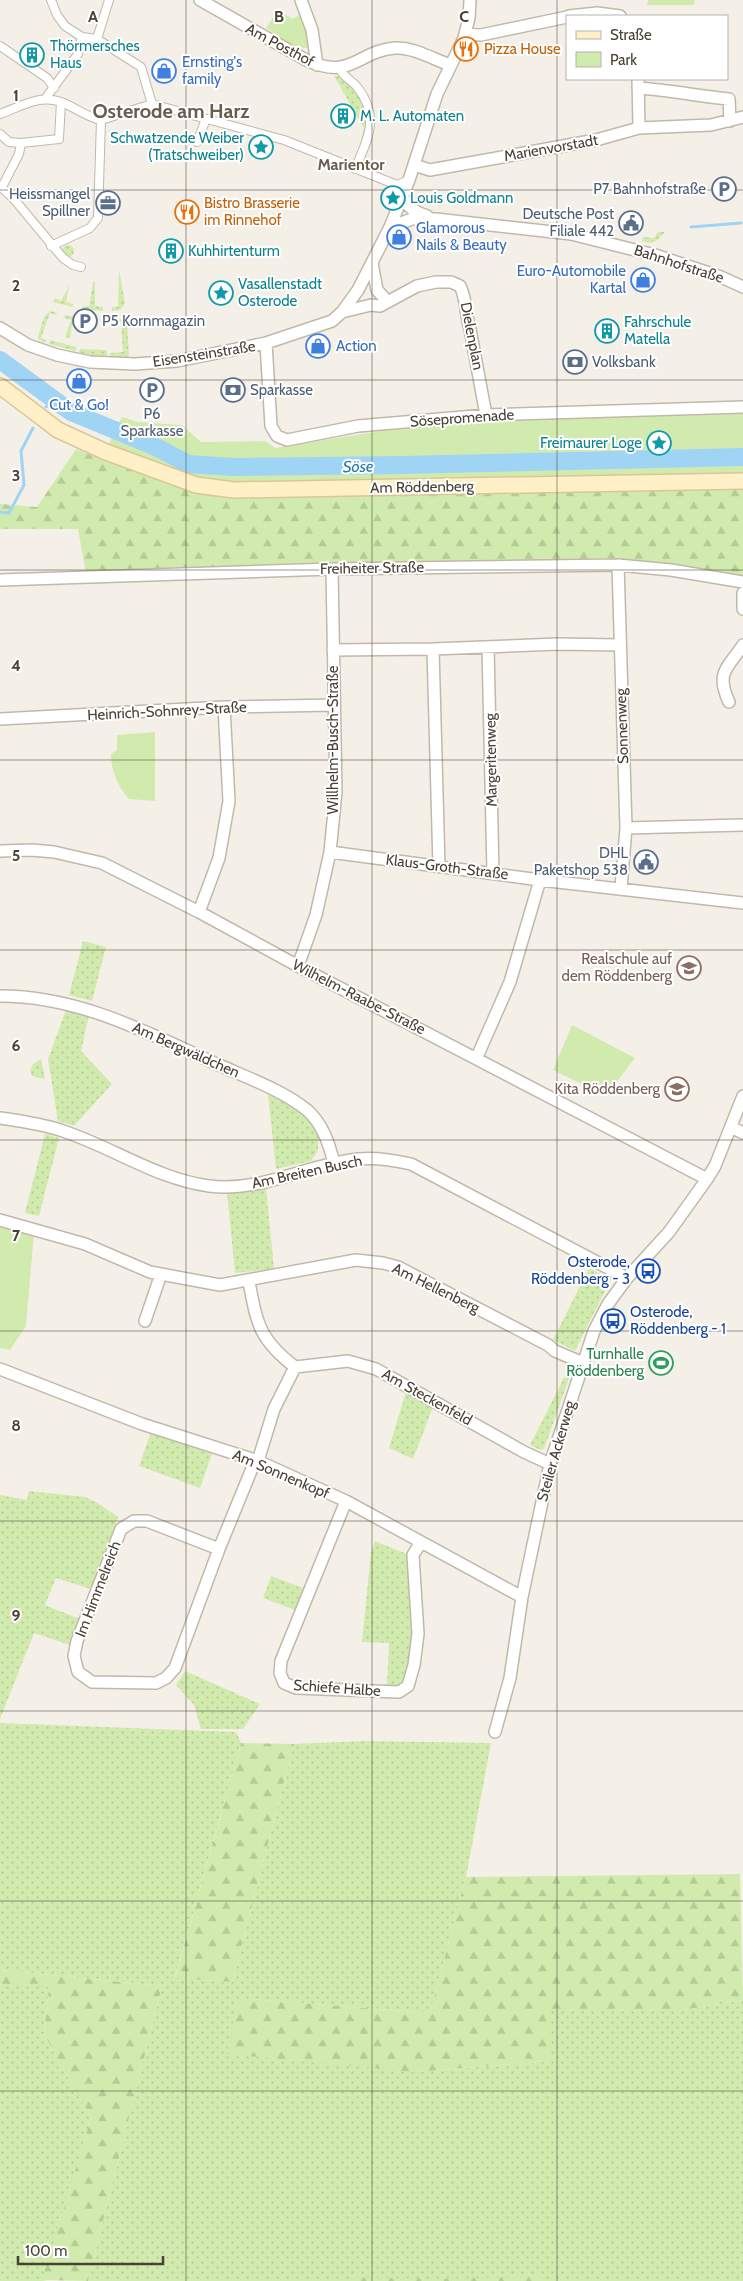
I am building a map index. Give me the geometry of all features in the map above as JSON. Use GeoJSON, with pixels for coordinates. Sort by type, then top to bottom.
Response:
{"type":"FeatureCollection","features":[{"type":"Feature","properties":{"kind":"main road","name":"Am Röddenberg"},"geometry":{"type":"LineString","coordinates":[[0,386],[58,430],[106,452],[196,485],[234,490],[743,481]]}},
{"type":"Feature","properties":{"kind":"street"},"geometry":{"type":"LineString","coordinates":[[51,0],[57,15],[65,26],[82,37],[97,38],[141,68],[152,104]]}},
{"type":"Feature","properties":{"kind":"street"},"geometry":{"type":"LineString","coordinates":[[97,38],[110,0]]}},
{"type":"Feature","properties":{"kind":"street","name":"Am Posthof"},"geometry":{"type":"LineString","coordinates":[[200,0],[317,65],[339,68],[386,50],[397,48],[412,51],[450,65]]}},
{"type":"Feature","properties":{"kind":"street"},"geometry":{"type":"LineString","coordinates":[[301,0],[312,30],[317,65]]}},
{"type":"Feature","properties":{"kind":"street"},"geometry":{"type":"LineString","coordinates":[[342,312],[350,303],[390,227],[409,180],[437,94],[465,34],[470,0]]}},
{"type":"Feature","properties":{"kind":"street"},"geometry":{"type":"LineString","coordinates":[[578,15],[597,13],[612,15]]}},
{"type":"Feature","properties":{"kind":"street"},"geometry":{"type":"LineString","coordinates":[[465,34],[481,35],[566,16]]}},
{"type":"Feature","properties":{"kind":"street"},"geometry":{"type":"LineString","coordinates":[[45,99],[78,54],[82,37]]}},
{"type":"Feature","properties":{"kind":"street"},"geometry":{"type":"LineString","coordinates":[[0,46],[47,78],[54,88]]}},
{"type":"Feature","properties":{"kind":"street"},"geometry":{"type":"LineString","coordinates":[[339,68],[345,78],[359,89],[371,117],[370,130],[355,169]]}},
{"type":"Feature","properties":{"kind":"street"},"geometry":{"type":"LineString","coordinates":[[639,128],[638,83],[729,99],[730,122]]}},
{"type":"Feature","properties":{"kind":"street"},"geometry":{"type":"LineString","coordinates":[[0,114],[27,102],[45,99],[61,102],[87,116],[101,120],[152,104],[284,140],[396,185],[409,180]]}},
{"type":"Feature","properties":{"kind":"street"},"geometry":{"type":"LineString","coordinates":[[0,134],[9,142],[21,143],[59,139],[61,102]]}},
{"type":"Feature","properties":{"kind":"street","name":"Marienvorstadt"},"geometry":{"type":"LineString","coordinates":[[414,165],[430,170],[596,140],[639,128],[711,125],[730,122],[743,116]]}},
{"type":"Feature","properties":{"kind":"street"},"geometry":{"type":"LineString","coordinates":[[197,142],[206,119]]}},
{"type":"Feature","properties":{"kind":"street"},"geometry":{"type":"LineString","coordinates":[[51,246],[90,228],[98,218],[101,120]]}},
{"type":"Feature","properties":{"kind":"street"},"geometry":{"type":"LineString","coordinates":[[21,143],[19,154],[1,187],[20,206],[51,246],[68,263],[81,267]]}},
{"type":"Feature","properties":{"kind":"street"},"geometry":{"type":"LineString","coordinates":[[402,196],[414,211],[436,219]]}},
{"type":"Feature","properties":{"kind":"street"},"geometry":{"type":"LineString","coordinates":[[390,227],[412,219],[436,219]]}},
{"type":"Feature","properties":{"kind":"street","name":"Bahnhofstraße"},"geometry":{"type":"LineString","coordinates":[[436,219],[571,234],[655,256],[721,277],[743,287]]}},
{"type":"Feature","properties":{"kind":"street"},"geometry":{"type":"LineString","coordinates":[[372,263],[377,290],[384,304]]}},
{"type":"Feature","properties":{"kind":"street","name":"Dielenplan"},"geometry":{"type":"LineString","coordinates":[[404,293],[417,286],[436,282],[450,282],[460,286],[463,292],[466,317],[470,329],[486,415]]}},
{"type":"Feature","properties":{"kind":"street","name":"Eisensteinstraße"},"geometry":{"type":"LineString","coordinates":[[0,328],[28,345],[77,360],[109,364],[135,364],[177,360],[266,343],[323,324],[342,312],[384,304],[404,293]]}},
{"type":"Feature","properties":{"kind":"street","name":"Sösepromenade"},"geometry":{"type":"LineString","coordinates":[[266,343],[271,426],[277,436],[288,440],[358,426],[486,415],[743,407]]}},
{"type":"Feature","properties":{"kind":"street","name":"Freiheiter Straße"},"geometry":{"type":"LineString","coordinates":[[0,580],[332,569],[618,564],[671,570],[743,582]]}},
{"type":"Feature","properties":{"kind":"street","name":"Sonnenweg"},"geometry":{"type":"LineString","coordinates":[[618,564],[626,828],[621,888]]}},
{"type":"Feature","properties":{"kind":"street","name":"Willhelm-Busch-Straße"},"geometry":{"type":"LineString","coordinates":[[298,966],[316,915],[330,852],[336,792],[332,569]]}},
{"type":"Feature","properties":{"kind":"street"},"geometry":{"type":"LineString","coordinates":[[743,593],[743,609]]}},
{"type":"Feature","properties":{"kind":"street"},"geometry":{"type":"LineString","coordinates":[[333,650],[433,649],[558,644],[619,645]]}},
{"type":"Feature","properties":{"kind":"street"},"geometry":{"type":"LineString","coordinates":[[728,702],[723,690],[724,671],[743,645]]}},
{"type":"Feature","properties":{"kind":"street","name":"Margeritenweg"},"geometry":{"type":"LineString","coordinates":[[488,647],[493,873]]}},
{"type":"Feature","properties":{"kind":"street"},"geometry":{"type":"LineString","coordinates":[[433,649],[439,866]]}},
{"type":"Feature","properties":{"kind":"street","name":"Heinrich-Sohnrey-Straße"},"geometry":{"type":"LineString","coordinates":[[0,719],[224,708],[334,705]]}},
{"type":"Feature","properties":{"kind":"street"},"geometry":{"type":"LineString","coordinates":[[199,912],[219,858],[229,801],[224,708]]}},
{"type":"Feature","properties":{"kind":"street"},"geometry":{"type":"LineString","coordinates":[[626,828],[743,825]]}},
{"type":"Feature","properties":{"kind":"street","name":"Wilhelm-Raabe-Straße"},"geometry":{"type":"LineString","coordinates":[[0,850],[54,852],[102,864],[199,912],[298,966],[476,1057],[707,1179]]}},
{"type":"Feature","properties":{"kind":"street","name":"Klaus-Groth-Straße"},"geometry":{"type":"LineString","coordinates":[[330,852],[540,880],[743,903]]}},
{"type":"Feature","properties":{"kind":"street"},"geometry":{"type":"LineString","coordinates":[[476,1057],[510,982],[540,880]]}},
{"type":"Feature","properties":{"kind":"street","name":"Am Bergwäldchen"},"geometry":{"type":"LineString","coordinates":[[0,996],[53,1001],[103,1014],[141,1028],[251,1079],[291,1100],[311,1115],[324,1132],[334,1163]]}},
{"type":"Feature","properties":{"kind":"street","name":"Steiler Ackerweg"},"geometry":{"type":"LineString","coordinates":[[495,1732],[510,1678],[522,1597],[550,1464],[594,1331],[608,1304],[627,1278],[669,1232],[707,1179],[731,1128],[743,1096]]}},
{"type":"Feature","properties":{"kind":"street","name":"Am Breiten Busch"},"geometry":{"type":"LineString","coordinates":[[0,1118],[24,1121],[64,1131],[188,1182],[211,1186],[252,1184],[334,1163],[358,1159],[379,1158],[411,1164],[627,1278]]}},
{"type":"Feature","properties":{"kind":"street"},"geometry":{"type":"LineString","coordinates":[[731,1128],[743,1133]]}},
{"type":"Feature","properties":{"kind":"street","name":"Am Hellenberg"},"geometry":{"type":"LineString","coordinates":[[0,1220],[85,1244],[150,1272],[220,1285],[249,1282],[356,1260],[383,1263],[398,1267],[548,1345],[555,1351],[582,1363]]}},
{"type":"Feature","properties":{"kind":"street"},"geometry":{"type":"LineString","coordinates":[[145,1321],[161,1274]]}},
{"type":"Feature","properties":{"kind":"street"},"geometry":{"type":"LineString","coordinates":[[249,1282],[258,1325],[276,1350],[295,1367],[274,1409],[258,1460]]}},
{"type":"Feature","properties":{"kind":"street","name":"Am Steckenfeld"},"geometry":{"type":"LineString","coordinates":[[295,1367],[348,1361],[376,1369],[524,1452],[550,1464]]}},
{"type":"Feature","properties":{"kind":"street","name":"Am Sonnenkopf"},"geometry":{"type":"LineString","coordinates":[[0,1369],[142,1424],[258,1460],[346,1501],[522,1597]]}},
{"type":"Feature","properties":{"kind":"street","name":"Im Himmelreich"},"geometry":{"type":"LineString","coordinates":[[219,1549],[147,1521],[134,1521],[121,1529],[77,1641],[74,1656],[78,1672],[92,1682],[143,1684],[156,1683],[166,1678],[175,1668],[219,1549],[258,1460]]}},
{"type":"Feature","properties":{"kind":"street","name":"Schiefe Halbe"},"geometry":{"type":"LineString","coordinates":[[346,1501],[282,1661],[280,1673],[284,1683],[296,1688],[399,1692],[408,1686],[414,1665],[418,1634],[413,1555],[421,1542]]}},
{"type":"Feature","properties":{"kind":"green space"},"geometry":{"type":"Polygon","coordinates":[[[648,0],[695,0],[694,5],[647,5],[648,0]]]}},
{"type":"Feature","properties":{"kind":"green space"},"geometry":{"type":"Polygon","coordinates":[[[278,10],[293,19],[299,15],[305,20],[308,48],[292,44],[266,28],[278,10]]]}},
{"type":"Feature","properties":{"kind":"green space"},"geometry":{"type":"Polygon","coordinates":[[[334,76],[338,76],[359,95],[369,119],[361,150],[358,153],[364,128],[334,76]]]}},
{"type":"Feature","properties":{"kind":"green space"},"geometry":{"type":"Polygon","coordinates":[[[658,232],[665,232],[660,238],[650,243],[642,241],[643,237],[654,238],[658,232]]]}},
{"type":"Feature","properties":{"kind":"green space"},"geometry":{"type":"Polygon","coordinates":[[[68,245],[74,251],[68,257],[62,251],[68,245]]]}},
{"type":"Feature","properties":{"kind":"green space"},"geometry":{"type":"Polygon","coordinates":[[[119,269],[125,304],[120,310],[112,311],[112,307],[118,307],[119,269]]]}},
{"type":"Feature","properties":{"kind":"green space"},"geometry":{"type":"Polygon","coordinates":[[[95,281],[95,306],[103,307],[103,311],[82,309],[83,306],[89,307],[95,281]]]}},
{"type":"Feature","properties":{"kind":"green space"},"geometry":{"type":"Polygon","coordinates":[[[69,286],[66,302],[73,304],[73,307],[53,302],[55,298],[61,301],[69,286]]]}},
{"type":"Feature","properties":{"kind":"green space"},"geometry":{"type":"Polygon","coordinates":[[[50,311],[57,313],[56,315],[50,313],[41,338],[47,340],[45,343],[39,340],[38,336],[44,317],[50,311]]]}},
{"type":"Feature","properties":{"kind":"green space"},"geometry":{"type":"Polygon","coordinates":[[[65,315],[81,318],[81,320],[73,319],[70,338],[65,337],[71,320],[64,318],[65,315]]]}},
{"type":"Feature","properties":{"kind":"green space"},"geometry":{"type":"Polygon","coordinates":[[[115,319],[123,320],[127,323],[129,355],[127,358],[110,357],[110,353],[123,352],[121,322],[115,321],[115,319]]]}},
{"type":"Feature","properties":{"kind":"green space"},"geometry":{"type":"Polygon","coordinates":[[[50,340],[76,347],[76,351],[49,344],[50,340]]]}},
{"type":"Feature","properties":{"kind":"green space"},"geometry":{"type":"Polygon","coordinates":[[[80,349],[107,350],[107,357],[79,353],[80,349]]]}},
{"type":"Feature","properties":{"kind":"green space"},"geometry":{"type":"Polygon","coordinates":[[[743,414],[743,475],[234,484],[198,480],[108,446],[122,417],[138,422],[182,425],[201,442],[265,441],[275,448],[381,431],[506,420],[743,414]]]}},
{"type":"Feature","properties":{"kind":"green space"},"geometry":{"type":"Polygon","coordinates":[[[76,449],[100,459],[195,488],[743,487],[743,579],[671,567],[86,574],[78,529],[0,529],[0,504],[37,507],[76,449]]]}},
{"type":"Feature","properties":{"kind":"green space"},"geometry":{"type":"Polygon","coordinates":[[[155,732],[155,801],[129,799],[118,784],[112,767],[111,754],[117,750],[117,735],[155,732]]]}},
{"type":"Feature","properties":{"kind":"green space"},"geometry":{"type":"Polygon","coordinates":[[[83,941],[106,947],[92,1001],[69,995],[83,941]]]}},
{"type":"Feature","properties":{"kind":"green space"},"geometry":{"type":"Polygon","coordinates":[[[66,1010],[89,1016],[81,1051],[112,1084],[74,1126],[58,1121],[48,1059],[66,1010]]]}},
{"type":"Feature","properties":{"kind":"green space"},"geometry":{"type":"Polygon","coordinates":[[[572,1025],[635,1058],[606,1096],[553,1070],[572,1025]]]}},
{"type":"Feature","properties":{"kind":"green space"},"geometry":{"type":"Polygon","coordinates":[[[41,1059],[45,1079],[32,1076],[30,1070],[33,1064],[41,1059]]]}},
{"type":"Feature","properties":{"kind":"green space"},"geometry":{"type":"Polygon","coordinates":[[[268,1094],[298,1110],[316,1129],[320,1136],[318,1138],[318,1150],[311,1161],[276,1169],[268,1094]]]}},
{"type":"Feature","properties":{"kind":"green space"},"geometry":{"type":"Polygon","coordinates":[[[45,1134],[59,1138],[39,1216],[25,1213],[45,1134]]]}},
{"type":"Feature","properties":{"kind":"green space"},"geometry":{"type":"Polygon","coordinates":[[[266,1188],[274,1269],[235,1273],[227,1192],[266,1188]]]}},
{"type":"Feature","properties":{"kind":"green space"},"geometry":{"type":"Polygon","coordinates":[[[0,1226],[34,1233],[26,1326],[10,1350],[0,1348],[0,1226]]]}},
{"type":"Feature","properties":{"kind":"green space"},"geometry":{"type":"Polygon","coordinates":[[[589,1268],[611,1279],[575,1351],[553,1340],[589,1268]]]}},
{"type":"Feature","properties":{"kind":"green space"},"geometry":{"type":"Polygon","coordinates":[[[570,1366],[572,1370],[544,1449],[540,1450],[530,1445],[570,1366]]]}},
{"type":"Feature","properties":{"kind":"green space"},"geometry":{"type":"Polygon","coordinates":[[[406,1392],[433,1407],[413,1459],[389,1448],[406,1392]]]}},
{"type":"Feature","properties":{"kind":"green space"},"geometry":{"type":"Polygon","coordinates":[[[151,1432],[212,1454],[200,1488],[139,1466],[151,1432]]]}},
{"type":"Feature","properties":{"kind":"green space"},"geometry":{"type":"Polygon","coordinates":[[[29,1491],[85,1497],[118,1517],[91,1589],[56,1578],[45,1605],[82,1620],[73,1646],[34,1633],[0,1719],[0,1495],[27,1500],[29,1491]]]}},
{"type":"Feature","properties":{"kind":"green space"},"geometry":{"type":"Polygon","coordinates":[[[375,1541],[409,1555],[414,1637],[407,1681],[401,1686],[387,1686],[389,1643],[362,1642],[371,1552],[375,1541]]]}},
{"type":"Feature","properties":{"kind":"green space"},"geometry":{"type":"Polygon","coordinates":[[[271,1576],[306,1589],[298,1611],[263,1598],[271,1576]]]}},
{"type":"Feature","properties":{"kind":"green space"},"geometry":{"type":"Polygon","coordinates":[[[185,1671],[260,1704],[243,1729],[201,1729],[194,1705],[176,1685],[185,1671]]]}},
{"type":"Feature","properties":{"kind":"green space"},"geometry":{"type":"Polygon","coordinates":[[[0,1723],[236,1732],[241,1743],[175,1977],[232,1982],[294,1744],[363,1741],[491,1743],[466,1877],[430,2013],[238,1998],[414,2072],[550,2061],[549,2010],[683,2010],[743,2000],[743,2281],[88,2281],[162,1986],[0,1970],[0,1723]]]}},
{"type":"Feature","properties":{"kind":"green space"},"geometry":{"type":"Polygon","coordinates":[[[241,1743],[294,1744],[232,1982],[175,1978],[241,1743]]]}},
{"type":"Feature","properties":{"kind":"green space"},"geometry":{"type":"Polygon","coordinates":[[[740,1874],[743,2000],[683,2010],[550,2010],[550,2061],[414,2072],[227,2054],[238,1998],[430,2013],[466,1877],[740,1874]]]}},
{"type":"Feature","properties":{"kind":"green space"},"geometry":{"type":"Polygon","coordinates":[[[0,1970],[162,1986],[88,2281],[42,2280],[91,2118],[44,2034],[49,1987],[0,1985],[0,1970]]]}},
{"type":"Feature","properties":{"kind":"green space"},"geometry":{"type":"Polygon","coordinates":[[[0,1985],[49,1986],[44,2034],[91,2118],[43,2280],[47,2281],[0,2281],[0,1985]]]}},
{"type":"Feature","properties":{"kind":"green space"},"geometry":{"type":"Polygon","coordinates":[[[544,2276],[544,2281],[351,2281],[352,2277],[444,2279],[544,2276]]]}},
{"type":"Feature","properties":{"kind":"waterway"},"geometry":{"type":"LineString","coordinates":[[691,227],[741,223]]}},
{"type":"Feature","properties":{"kind":"waterway","name":"Söse"},"geometry":{"type":"LineString","coordinates":[[0,360],[71,412],[158,448],[188,464],[233,467],[402,465],[743,457]]}},
{"type":"Feature","properties":{"kind":"waterway"},"geometry":{"type":"LineString","coordinates":[[46,407],[56,401]]}},
{"type":"Feature","properties":{"kind":"waterway"},"geometry":{"type":"LineString","coordinates":[[0,512],[9,513],[24,485],[21,451],[33,428]]}},
{"type":"Feature","properties":{"kind":"place","name":"Pizza House"},"geometry":{"type":"Point","coordinates":[466,49]}},
{"type":"Feature","properties":{"kind":"place","name":"Thörmersches Haus"},"geometry":{"type":"Point","coordinates":[32,55]}},
{"type":"Feature","properties":{"kind":"place","name":"Ernsting's family"},"geometry":{"type":"Point","coordinates":[164,71]}},
{"type":"Feature","properties":{"kind":"place","name":"M. L. Automaten"},"geometry":{"type":"Point","coordinates":[343,116]}},
{"type":"Feature","properties":{"kind":"place","name":"Schwatzende Weiber (Tratschweiber)"},"geometry":{"type":"Point","coordinates":[261,147]}},
{"type":"Feature","properties":{"kind":"place","name":"P7 Bahnhofstraße"},"geometry":{"type":"Point","coordinates":[724,189]}},
{"type":"Feature","properties":{"kind":"place","name":"Louis Goldmann"},"geometry":{"type":"Point","coordinates":[393,198]}},
{"type":"Feature","properties":{"kind":"place","name":"Heissmangel Spillner"},"geometry":{"type":"Point","coordinates":[108,203]}},
{"type":"Feature","properties":{"kind":"place","name":"Bistro Brasserie im Rinnehof"},"geometry":{"type":"Point","coordinates":[187,212]}},
{"type":"Feature","properties":{"kind":"place","name":"Deutsche Post Filiale 442"},"geometry":{"type":"Point","coordinates":[631,223]}},
{"type":"Feature","properties":{"kind":"place","name":"Glamorous Nails & Beauty"},"geometry":{"type":"Point","coordinates":[399,237]}},
{"type":"Feature","properties":{"kind":"place","name":"Kuhhirtenturm"},"geometry":{"type":"Point","coordinates":[171,251]}},
{"type":"Feature","properties":{"kind":"place","name":"Euro-Automobile Kartal"},"geometry":{"type":"Point","coordinates":[643,280]}},
{"type":"Feature","properties":{"kind":"place","name":"Vasallenstadt Osterode"},"geometry":{"type":"Point","coordinates":[221,293]}},
{"type":"Feature","properties":{"kind":"place","name":"P5 Kornmagazin"},"geometry":{"type":"Point","coordinates":[85,321]}},
{"type":"Feature","properties":{"kind":"place","name":"Fahrschule Matella"},"geometry":{"type":"Point","coordinates":[607,331]}},
{"type":"Feature","properties":{"kind":"place","name":"Action"},"geometry":{"type":"Point","coordinates":[318,346]}},
{"type":"Feature","properties":{"kind":"place","name":"Volksbank"},"geometry":{"type":"Point","coordinates":[575,362]}},
{"type":"Feature","properties":{"kind":"place","name":"Cut & Go!"},"geometry":{"type":"Point","coordinates":[79,381]}},
{"type":"Feature","properties":{"kind":"place","name":"P6 Sparkasse"},"geometry":{"type":"Point","coordinates":[152,390]}},
{"type":"Feature","properties":{"kind":"place","name":"Sparkasse"},"geometry":{"type":"Point","coordinates":[233,390]}},
{"type":"Feature","properties":{"kind":"place","name":"Freimaurer Loge"},"geometry":{"type":"Point","coordinates":[659,443]}},
{"type":"Feature","properties":{"kind":"place","name":"DHL Paketshop 538"},"geometry":{"type":"Point","coordinates":[646,862]}},
{"type":"Feature","properties":{"kind":"place","name":"Realschule auf dem Röddenberg"},"geometry":{"type":"Point","coordinates":[689,968]}},
{"type":"Feature","properties":{"kind":"place","name":"Kita Röddenberg"},"geometry":{"type":"Point","coordinates":[677,1089]}},
{"type":"Feature","properties":{"kind":"place","name":"Osterode, Röddenberg - 3"},"geometry":{"type":"Point","coordinates":[648,1271]}},
{"type":"Feature","properties":{"kind":"place","name":"Osterode, Röddenberg - 1"},"geometry":{"type":"Point","coordinates":[613,1321]}},
{"type":"Feature","properties":{"kind":"place","name":"Turnhalle Röddenberg"},"geometry":{"type":"Point","coordinates":[661,1363]}},
{"type":"Feature","properties":{"kind":"district","name":"Osterode am Harz"},"geometry":{"type":"Point","coordinates":[171,111]}},
{"type":"Feature","properties":{"kind":"district","name":"Marientor"},"geometry":{"type":"Point","coordinates":[351,164]}}]}
